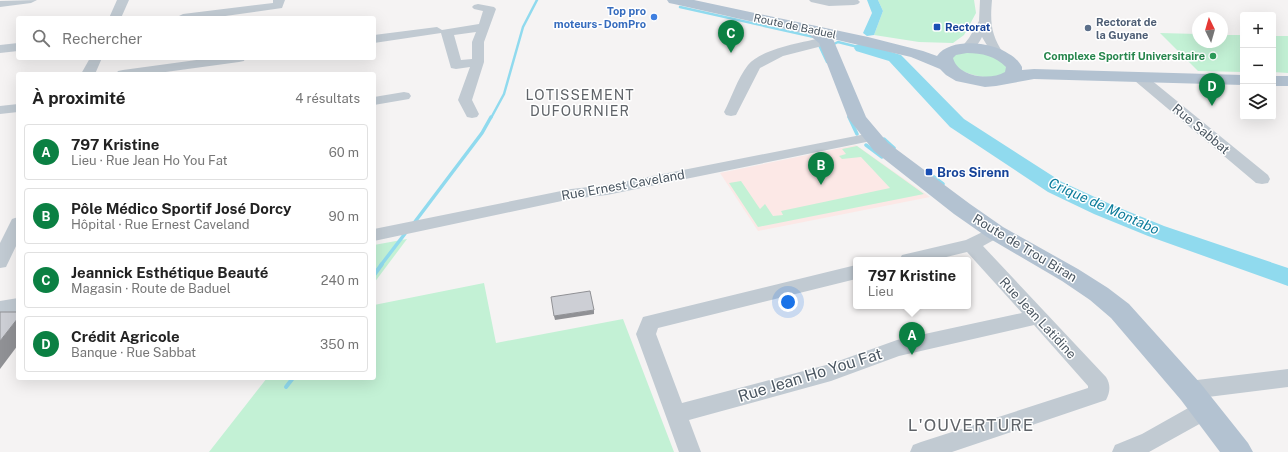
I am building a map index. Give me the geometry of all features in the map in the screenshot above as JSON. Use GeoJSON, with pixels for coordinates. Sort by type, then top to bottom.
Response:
{"type":"FeatureCollection","features":[{"type":"Feature","properties":{"kind":"main road","name":"Route de Baduel"},"geometry":{"type":"LineString","coordinates":[[674,0],[819,35],[850,38],[917,54],[955,55]]}},
{"type":"Feature","properties":{"kind":"main road","name":"Route de Trou Biran"},"geometry":{"type":"LineString","coordinates":[[819,35],[857,118],[881,147],[962,209],[996,232],[1070,275],[1099,294],[1120,311],[1199,402],[1238,452]]}},
{"type":"Feature","properties":{"kind":"main road"},"geometry":{"type":"LineString","coordinates":[[1101,76],[1031,67],[983,49],[955,55],[957,74],[975,80],[990,82],[1004,80],[1010,77],[1034,74],[1140,78],[1240,80]]}},
{"type":"Feature","properties":{"kind":"main road"},"geometry":{"type":"LineString","coordinates":[[1003,57],[1011,63],[1014,71],[1010,77]]}},
{"type":"Feature","properties":{"kind":"main road"},"geometry":{"type":"LineString","coordinates":[[1276,81],[1288,81]]}},
{"type":"Feature","properties":{"kind":"street"},"geometry":{"type":"LineString","coordinates":[[0,4],[31,0]]}},
{"type":"Feature","properties":{"kind":"street"},"geometry":{"type":"LineString","coordinates":[[116,16],[123,0]]}},
{"type":"Feature","properties":{"kind":"street"},"geometry":{"type":"LineString","coordinates":[[199,16],[278,6],[279,0]]}},
{"type":"Feature","properties":{"kind":"street"},"geometry":{"type":"LineString","coordinates":[[815,0],[829,3],[854,2]]}},
{"type":"Feature","properties":{"kind":"street"},"geometry":{"type":"LineString","coordinates":[[986,0],[984,22],[987,37],[1003,57]]}},
{"type":"Feature","properties":{"kind":"street"},"geometry":{"type":"LineString","coordinates":[[376,39],[443,28],[475,13],[480,3],[490,9],[478,42],[478,62],[465,100],[472,114]]}},
{"type":"Feature","properties":{"kind":"street"},"geometry":{"type":"LineString","coordinates":[[955,55],[974,40],[984,22]]}},
{"type":"Feature","properties":{"kind":"street"},"geometry":{"type":"LineString","coordinates":[[478,62],[456,65],[447,32],[483,27]]}},
{"type":"Feature","properties":{"kind":"street"},"geometry":{"type":"LineString","coordinates":[[731,112],[753,67],[759,61],[819,35]]}},
{"type":"Feature","properties":{"kind":"street"},"geometry":{"type":"LineString","coordinates":[[0,49],[16,47]]}},
{"type":"Feature","properties":{"kind":"street"},"geometry":{"type":"LineString","coordinates":[[89,72],[95,60]]}},
{"type":"Feature","properties":{"kind":"street"},"geometry":{"type":"LineString","coordinates":[[138,72],[224,60]]}},
{"type":"Feature","properties":{"kind":"street","name":"Rue Sabbat"},"geometry":{"type":"LineString","coordinates":[[1140,78],[1262,180]]}},
{"type":"Feature","properties":{"kind":"street"},"geometry":{"type":"LineString","coordinates":[[376,101],[404,96]]}},
{"type":"Feature","properties":{"kind":"street"},"geometry":{"type":"LineString","coordinates":[[0,110],[16,108]]}},
{"type":"Feature","properties":{"kind":"street","name":"Rue Ernest Caveland"},"geometry":{"type":"LineString","coordinates":[[376,235],[571,194],[607,190],[872,137]]}},
{"type":"Feature","properties":{"kind":"street"},"geometry":{"type":"LineString","coordinates":[[0,262],[16,227]]}},
{"type":"Feature","properties":{"kind":"street"},"geometry":{"type":"LineString","coordinates":[[920,257],[971,244],[996,232]]}},
{"type":"Feature","properties":{"kind":"street","name":"Rue Jean Latidine"},"geometry":{"type":"LineString","coordinates":[[921,452],[1098,394],[1099,383],[971,244]]}},
{"type":"Feature","properties":{"kind":"street"},"geometry":{"type":"LineString","coordinates":[[690,452],[646,334],[650,322],[853,273]]}},
{"type":"Feature","properties":{"kind":"street"},"geometry":{"type":"LineString","coordinates":[[0,308],[16,305]]}},
{"type":"Feature","properties":{"kind":"street","name":"Rue Jean Ho You Fat"},"geometry":{"type":"LineString","coordinates":[[676,414],[831,372],[897,348],[1037,317]]}},
{"type":"Feature","properties":{"kind":"street"},"geometry":{"type":"LineString","coordinates":[[1124,452],[1150,440],[1198,414],[1199,402],[1197,389],[1288,378]]}},
{"type":"Feature","properties":{"kind":"shaded area"},"geometry":{"type":"Polygon","coordinates":[[[856,145],[930,197],[758,231],[720,173],[856,145]]]}},
{"type":"Feature","properties":{"kind":"green space"},"geometry":{"type":"Polygon","coordinates":[[[878,0],[974,0],[976,13],[964,35],[953,43],[919,42],[874,35],[883,11],[878,0]]]}},
{"type":"Feature","properties":{"kind":"green space","name":"Complexe Sportif Universitaire"},"geometry":{"type":"Polygon","coordinates":[[[1160,33],[1192,34],[1192,48],[1228,48],[1228,35],[1240,35],[1240,72],[1198,71],[1160,33]]]}},
{"type":"Feature","properties":{"kind":"green space"},"geometry":{"type":"Polygon","coordinates":[[[1276,36],[1288,36],[1288,73],[1276,72],[1276,36]]]}},
{"type":"Feature","properties":{"kind":"green space"},"geometry":{"type":"Polygon","coordinates":[[[958,52],[985,52],[1007,65],[1007,72],[995,77],[982,77],[957,69],[951,58],[958,52]]]}},
{"type":"Feature","properties":{"kind":"green space"},"geometry":{"type":"Polygon","coordinates":[[[857,146],[924,194],[758,227],[729,183],[741,181],[760,209],[765,204],[773,216],[783,215],[781,211],[890,188],[861,157],[842,159],[839,156],[846,154],[842,149],[857,146]]]}},
{"type":"Feature","properties":{"kind":"green space"},"geometry":{"type":"Polygon","coordinates":[[[407,239],[376,280],[376,245],[407,239]]]}},
{"type":"Feature","properties":{"kind":"green space"},"geometry":{"type":"Polygon","coordinates":[[[484,283],[496,343],[623,319],[674,452],[209,452],[265,380],[376,380],[376,305],[484,283]]]}},
{"type":"Feature","properties":{"kind":"water"},"geometry":{"type":"Polygon","coordinates":[[[867,0],[878,0],[883,11],[874,35],[867,36],[863,33],[872,13],[867,0]]]}},
{"type":"Feature","properties":{"kind":"building"},"geometry":{"type":"Polygon","coordinates":[[[590,291],[594,310],[554,316],[551,297],[590,291]]]}},
{"type":"Feature","properties":{"kind":"building"},"geometry":{"type":"Polygon","coordinates":[[[0,312],[16,312],[16,321],[0,341],[0,312]]]}},
{"type":"Feature","properties":{"kind":"waterway"},"geometry":{"type":"LineString","coordinates":[[491,118],[504,94],[523,27],[537,0]]}},
{"type":"Feature","properties":{"kind":"waterway"},"geometry":{"type":"LineString","coordinates":[[680,7],[814,37]]}},
{"type":"Feature","properties":{"kind":"waterway"},"geometry":{"type":"LineString","coordinates":[[832,45],[838,42],[862,48]]}},
{"type":"Feature","properties":{"kind":"waterway"},"geometry":{"type":"LineString","coordinates":[[819,45],[827,62]]}},
{"type":"Feature","properties":{"kind":"waterway","name":"Crique de Montabo"},"geometry":{"type":"LineString","coordinates":[[862,48],[895,58],[957,123],[1055,187],[1102,209],[1156,231],[1288,277]]}},
{"type":"Feature","properties":{"kind":"waterway"},"geometry":{"type":"LineString","coordinates":[[414,223],[482,133],[491,117]]}},
{"type":"Feature","properties":{"kind":"waterway"},"geometry":{"type":"LineString","coordinates":[[849,117],[857,134]]}},
{"type":"Feature","properties":{"kind":"waterway"},"geometry":{"type":"LineString","coordinates":[[884,139],[894,148]]}},
{"type":"Feature","properties":{"kind":"waterway"},"geometry":{"type":"LineString","coordinates":[[866,145],[882,157]]}},
{"type":"Feature","properties":{"kind":"waterway"},"geometry":{"type":"LineString","coordinates":[[931,175],[943,184]]}},
{"type":"Feature","properties":{"kind":"waterway"},"geometry":{"type":"LineString","coordinates":[[381,265],[407,231]]}},
{"type":"Feature","properties":{"kind":"waterway"},"geometry":{"type":"LineString","coordinates":[[376,272],[382,264]]}},
{"type":"Feature","properties":{"kind":"waterway"},"geometry":{"type":"LineString","coordinates":[[286,387],[291,380]]}},
{"type":"Feature","properties":{"kind":"place","name":"Top pro moteurs- DomPro"},"geometry":{"type":"Point","coordinates":[654,17]}},
{"type":"Feature","properties":{"kind":"place","name":"Rectorat"},"geometry":{"type":"Point","coordinates":[937,27]}},
{"type":"Feature","properties":{"kind":"place","name":"Rectorat de la Guyane"},"geometry":{"type":"Point","coordinates":[1088,28]}},
{"type":"Feature","properties":{"kind":"place","name":"Jeannick Esthétique Beauté"},"geometry":{"type":"Point","coordinates":[731,53]}},
{"type":"Feature","properties":{"kind":"place","name":"Complexe Sportif Universitaire"},"geometry":{"type":"Point","coordinates":[1213,56]}},
{"type":"Feature","properties":{"kind":"place","name":"Crédit Agricole"},"geometry":{"type":"Point","coordinates":[1212,106]}},
{"type":"Feature","properties":{"kind":"place","name":"Bros Sirenn"},"geometry":{"type":"Point","coordinates":[929,172]}},
{"type":"Feature","properties":{"kind":"place","name":"Pôle Médico Sportif José Dorcy"},"geometry":{"type":"Point","coordinates":[821,185]}},
{"type":"Feature","properties":{"kind":"place","name":"797 Kristine"},"geometry":{"type":"Point","coordinates":[912,355]}},
{"type":"Feature","properties":{"kind":"district","name":"LOTISSEMENT DUFOURNIER"},"geometry":{"type":"Point","coordinates":[580,104]}},
{"type":"Feature","properties":{"kind":"district","name":"L'OUVERTURE"},"geometry":{"type":"Point","coordinates":[971,425]}}]}
